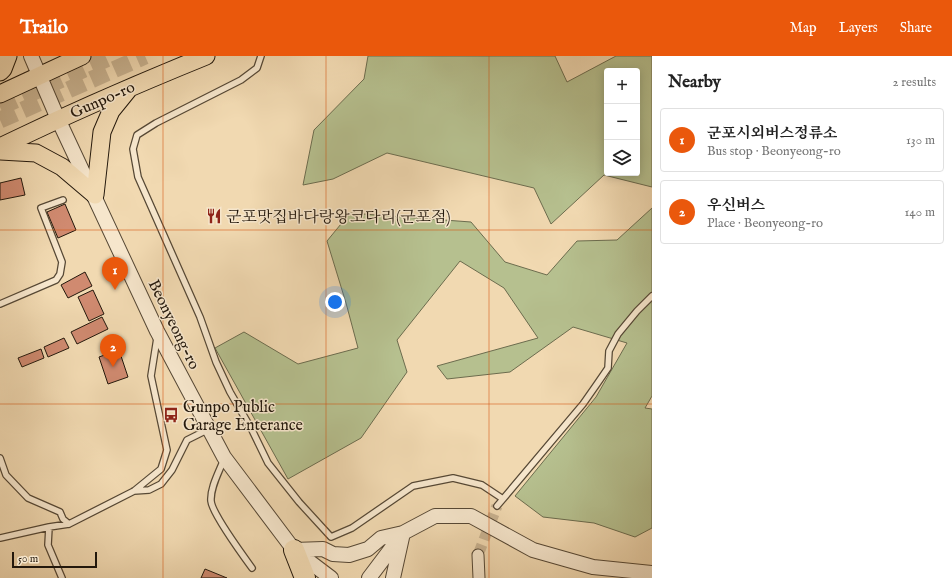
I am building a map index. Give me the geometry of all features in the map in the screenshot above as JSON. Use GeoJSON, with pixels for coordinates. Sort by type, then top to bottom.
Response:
{"type":"FeatureCollection","features":[{"type":"Feature","properties":{"kind":"highway"},"geometry":{"type":"LineString","coordinates":[[294,550],[305,578]]}},
{"type":"Feature","properties":{"kind":"main road"},"geometry":{"type":"LineString","coordinates":[[0,72],[3,69],[8,56]]}},
{"type":"Feature","properties":{"kind":"main road"},"geometry":{"type":"LineString","coordinates":[[0,94],[82,56]]}},
{"type":"Feature","properties":{"kind":"main road","name":"Gunpo-ro"},"geometry":{"type":"LineString","coordinates":[[0,147],[132,86],[206,56]]}},
{"type":"Feature","properties":{"kind":"main road"},"geometry":{"type":"LineString","coordinates":[[95,196],[102,132],[111,111],[132,86]]}},
{"type":"Feature","properties":{"kind":"main road"},"geometry":{"type":"LineString","coordinates":[[0,151],[36,153],[62,166],[95,196]]}},
{"type":"Feature","properties":{"kind":"street","name":"Beonyeong-ro"},"geometry":{"type":"LineString","coordinates":[[31,56],[58,119],[158,331],[224,457],[294,550],[331,578]]}},
{"type":"Feature","properties":{"kind":"street"},"geometry":{"type":"LineString","coordinates":[[294,550],[323,549],[333,554],[349,555],[368,549],[381,538],[403,533],[435,516],[471,516],[533,550],[593,567],[652,573]]}},
{"type":"Feature","properties":{"kind":"street"},"geometry":{"type":"LineString","coordinates":[[369,578],[403,533]]}},
{"type":"Feature","properties":{"kind":"street"},"geometry":{"type":"LineString","coordinates":[[393,578],[403,533]]}},
{"type":"Feature","properties":{"kind":"street"},"geometry":{"type":"LineString","coordinates":[[478,555],[479,578]]}},
{"type":"Feature","properties":{"kind":"lane"},"geometry":{"type":"LineString","coordinates":[[261,56],[257,68],[241,80],[156,123],[137,135],[133,149],[138,177],[200,317],[216,362],[230,392],[252,430],[268,463],[299,502],[332,537]]}},
{"type":"Feature","properties":{"kind":"lane"},"geometry":{"type":"LineString","coordinates":[[0,304],[56,280],[60,274],[62,262],[41,208],[63,200]]}},
{"type":"Feature","properties":{"kind":"lane"},"geometry":{"type":"LineString","coordinates":[[497,506],[583,404],[608,368],[609,351],[618,334],[652,296]]}},
{"type":"Feature","properties":{"kind":"lane"},"geometry":{"type":"LineString","coordinates":[[0,538],[69,524],[134,491],[161,469],[167,450],[151,376],[158,331]]}},
{"type":"Feature","properties":{"kind":"lane"},"geometry":{"type":"LineString","coordinates":[[134,491],[149,490],[161,484],[172,470],[187,440],[209,429]]}},
{"type":"Feature","properties":{"kind":"lane"},"geometry":{"type":"LineString","coordinates":[[224,457],[212,490],[211,503],[223,525],[252,568]]}},
{"type":"Feature","properties":{"kind":"lane"},"geometry":{"type":"LineString","coordinates":[[0,458],[6,475],[28,498],[60,512],[69,524]]}},
{"type":"Feature","properties":{"kind":"lane"},"geometry":{"type":"LineString","coordinates":[[323,549],[332,537],[352,528],[413,486],[453,478],[482,485],[503,498]]}},
{"type":"Feature","properties":{"kind":"lane"},"geometry":{"type":"LineString","coordinates":[[49,527],[48,546],[62,578]]}},
{"type":"Feature","properties":{"kind":"green space"},"geometry":{"type":"Polygon","coordinates":[[[368,56],[555,56],[567,82],[616,56],[652,56],[652,187],[608,176],[640,176],[640,68],[604,68],[604,175],[551,224],[534,188],[387,153],[333,179],[303,185],[314,130],[364,79],[368,56]]]}},
{"type":"Feature","properties":{"kind":"green space"},"geometry":{"type":"Polygon","coordinates":[[[652,208],[652,396],[645,408],[652,409],[652,528],[635,537],[594,523],[543,517],[515,496],[596,397],[627,343],[573,327],[510,372],[447,379],[437,366],[538,338],[504,288],[460,261],[397,340],[407,372],[361,438],[288,479],[215,348],[244,332],[298,364],[358,348],[327,241],[350,213],[471,222],[505,262],[547,275],[577,241],[617,240],[652,208]]]}},
{"type":"Feature","properties":{"kind":"building"},"geometry":{"type":"Polygon","coordinates":[[[21,178],[25,195],[0,200],[0,183],[21,178]]]}},
{"type":"Feature","properties":{"kind":"building"},"geometry":{"type":"Polygon","coordinates":[[[65,204],[76,230],[58,238],[47,212],[65,204]]]}},
{"type":"Feature","properties":{"kind":"building"},"geometry":{"type":"Polygon","coordinates":[[[85,272],[92,286],[68,298],[61,285],[85,272]]]}},
{"type":"Feature","properties":{"kind":"building"},"geometry":{"type":"Polygon","coordinates":[[[93,290],[104,314],[89,321],[78,297],[93,290]]]}},
{"type":"Feature","properties":{"kind":"building"},"geometry":{"type":"Polygon","coordinates":[[[102,317],[108,329],[77,344],[71,332],[102,317]]]}},
{"type":"Feature","properties":{"kind":"building"},"geometry":{"type":"Polygon","coordinates":[[[64,338],[69,348],[48,357],[44,347],[64,338]]]}},
{"type":"Feature","properties":{"kind":"building"},"geometry":{"type":"Polygon","coordinates":[[[41,349],[44,358],[22,367],[18,358],[41,349]]]}},
{"type":"Feature","properties":{"kind":"building"},"geometry":{"type":"Polygon","coordinates":[[[119,350],[128,377],[108,384],[99,357],[119,350]]]}},
{"type":"Feature","properties":{"kind":"building"},"geometry":{"type":"Polygon","coordinates":[[[205,569],[227,578],[201,578],[205,569]]]}},
{"type":"Feature","properties":{"kind":"tunnel"},"geometry":{"type":"LineString","coordinates":[[0,107],[113,56]]}},
{"type":"Feature","properties":{"kind":"tunnel"},"geometry":{"type":"LineString","coordinates":[[0,120],[145,56]]}},
{"type":"Feature","properties":{"kind":"tunnel"},"geometry":{"type":"LineString","coordinates":[[478,555],[497,506]]}},
{"type":"Feature","properties":{"kind":"place","name":"군포맛집바다랑왕코다리(군포점)"},"geometry":{"type":"Point","coordinates":[214,216]}},
{"type":"Feature","properties":{"kind":"place","name":"군포시외버스정류소"},"geometry":{"type":"Point","coordinates":[115,290]}},
{"type":"Feature","properties":{"kind":"place","name":"우신버스"},"geometry":{"type":"Point","coordinates":[113,367]}},
{"type":"Feature","properties":{"kind":"place","name":"Gunpo Public Garage Enterance"},"geometry":{"type":"Point","coordinates":[171,415]}}]}
